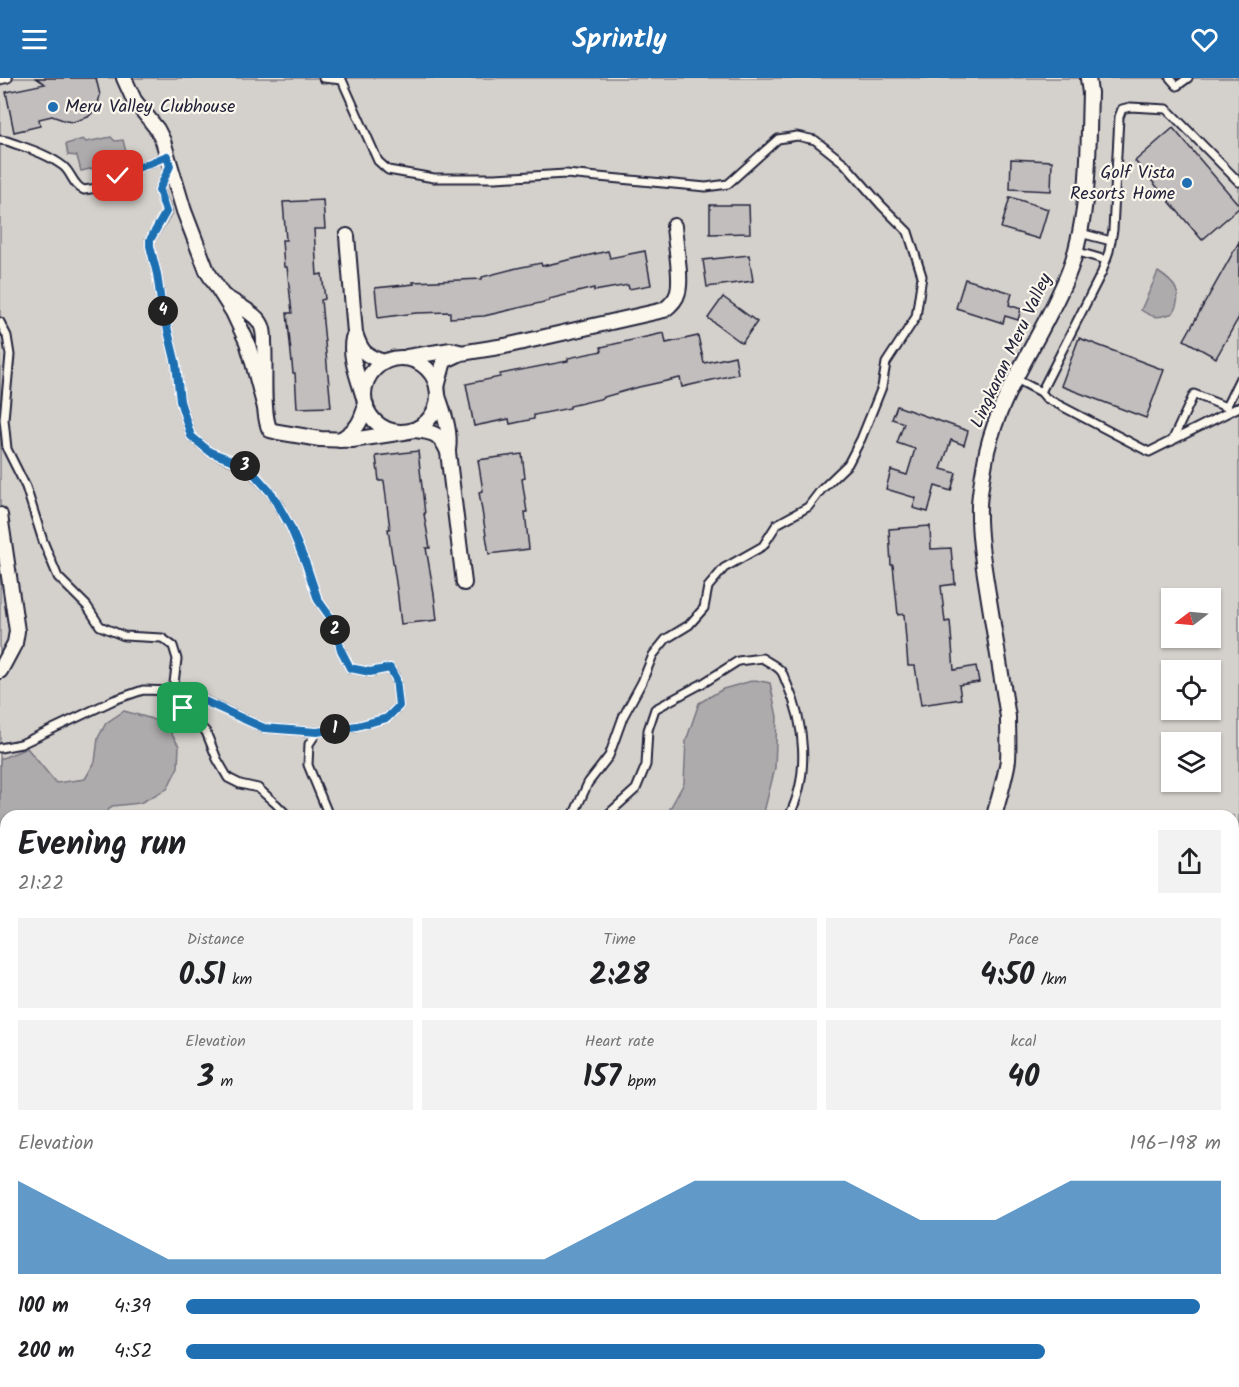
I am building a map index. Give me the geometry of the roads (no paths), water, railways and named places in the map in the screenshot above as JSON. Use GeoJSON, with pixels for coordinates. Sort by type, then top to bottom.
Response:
{"type":"FeatureCollection","features":[{"type":"Feature","properties":{"kind":"street"},"geometry":{"type":"LineString","coordinates":[[124,78],[134,100],[157,129],[163,141],[195,242],[207,271],[240,325],[247,342],[267,423],[273,432],[320,439],[352,440],[409,431],[429,419],[434,412],[437,390],[447,358],[461,353],[505,346],[664,310],[675,300],[678,293],[674,226]]}},
{"type":"Feature","properties":{"kind":"street","name":"Lingkaran Meru Valley"},"geometry":{"type":"LineString","coordinates":[[996,810],[1008,761],[1008,717],[981,554],[979,504],[992,432],[1061,289],[1080,233],[1086,196],[1090,93],[1088,78]]}},
{"type":"Feature","properties":{"kind":"street"},"geometry":{"type":"LineString","coordinates":[[347,236],[355,333],[366,355],[384,362]]}},
{"type":"Feature","properties":{"kind":"street"},"geometry":{"type":"LineString","coordinates":[[220,294],[254,316],[261,325],[266,358],[265,408]]}},
{"type":"Feature","properties":{"kind":"street"},"geometry":{"type":"LineString","coordinates":[[355,333],[352,342],[354,362],[370,415],[384,428],[394,431],[430,432],[436,434],[444,443],[464,583]]}},
{"type":"Feature","properties":{"kind":"street"},"geometry":{"type":"LineString","coordinates":[[340,440],[360,423],[365,401],[365,386],[375,368],[384,362],[401,358],[451,350],[461,353]]}},
{"type":"Feature","properties":{"kind":"street"},"geometry":{"type":"LineString","coordinates":[[401,358],[420,363],[434,378],[448,429],[447,452]]}},
{"type":"Feature","properties":{"kind":"street"},"geometry":{"type":"LineString","coordinates":[[0,515],[17,631],[15,643],[0,671]]}},
{"type":"Feature","properties":{"kind":"lane"},"geometry":{"type":"LineString","coordinates":[[0,80],[8,78]]}},
{"type":"Feature","properties":{"kind":"lane"},"geometry":{"type":"LineString","coordinates":[[323,78],[342,80],[378,161],[388,170],[434,178],[495,178],[566,174],[706,187],[728,184],[778,139],[797,136],[815,140],[844,163],[908,232],[922,276],[916,317],[886,363],[882,387],[848,464],[821,490],[808,507],[777,524],[763,546],[724,568],[708,587],[704,608],[689,625],[666,639],[653,655],[642,682],[623,717],[609,756],[588,783],[576,810]]}},
{"type":"Feature","properties":{"kind":"lane"},"geometry":{"type":"LineString","coordinates":[[1170,78],[1178,86],[1188,78]]}},
{"type":"Feature","properties":{"kind":"lane"},"geometry":{"type":"LineString","coordinates":[[1041,392],[1106,260],[1111,241],[1119,117],[1122,109],[1126,107],[1167,109],[1239,182]]}},
{"type":"Feature","properties":{"kind":"lane"},"geometry":{"type":"LineString","coordinates":[[0,140],[52,158],[66,168],[76,185],[84,190],[103,187],[118,176],[169,161]]}},
{"type":"Feature","properties":{"kind":"lane"},"geometry":{"type":"LineString","coordinates":[[0,748],[21,744],[114,700],[143,690],[173,690],[202,700],[264,728],[317,732],[357,726],[387,718],[399,706],[396,679],[390,668],[370,672],[350,668],[341,650],[333,621],[318,600],[290,526],[272,494],[247,466],[210,452],[191,436],[180,401],[176,364],[150,246],[150,240],[166,212],[159,190],[169,161]]}},
{"type":"Feature","properties":{"kind":"lane"},"geometry":{"type":"LineString","coordinates":[[1080,233],[1111,241]]}},
{"type":"Feature","properties":{"kind":"lane"},"geometry":{"type":"LineString","coordinates":[[1075,252],[1106,260]]}},
{"type":"Feature","properties":{"kind":"lane"},"geometry":{"type":"LineString","coordinates":[[0,322],[7,336],[10,355],[4,419],[8,449],[26,487],[43,541],[58,577],[87,606],[100,626],[124,636],[162,638],[174,646],[177,659],[173,690],[183,708],[206,732],[228,778],[240,784],[258,788],[282,810]]}},
{"type":"Feature","properties":{"kind":"lane"},"geometry":{"type":"LineString","coordinates":[[1016,379],[1041,392],[1046,398],[1149,452],[1227,410],[1239,407]]}},
{"type":"Feature","properties":{"kind":"lane"},"geometry":{"type":"LineString","coordinates":[[1227,410],[1239,380]]}},
{"type":"Feature","properties":{"kind":"lane"},"geometry":{"type":"LineString","coordinates":[[1172,441],[1194,394],[1227,410]]}},
{"type":"Feature","properties":{"kind":"lane"},"geometry":{"type":"LineString","coordinates":[[613,810],[636,789],[646,765],[648,730],[655,709],[738,662],[762,658],[781,670],[794,699],[802,740],[802,774],[792,810]]}},
{"type":"Feature","properties":{"kind":"lane"},"geometry":{"type":"LineString","coordinates":[[317,732],[309,744],[308,765],[327,810]]}},
{"type":"Feature","properties":{"kind":"place","name":"Meru Valley Clubhouse"},"geometry":{"type":"Point","coordinates":[53,107]}},
{"type":"Feature","properties":{"kind":"place","name":"Golf Vista Resorts Home"},"geometry":{"type":"Point","coordinates":[1187,183]}}]}
